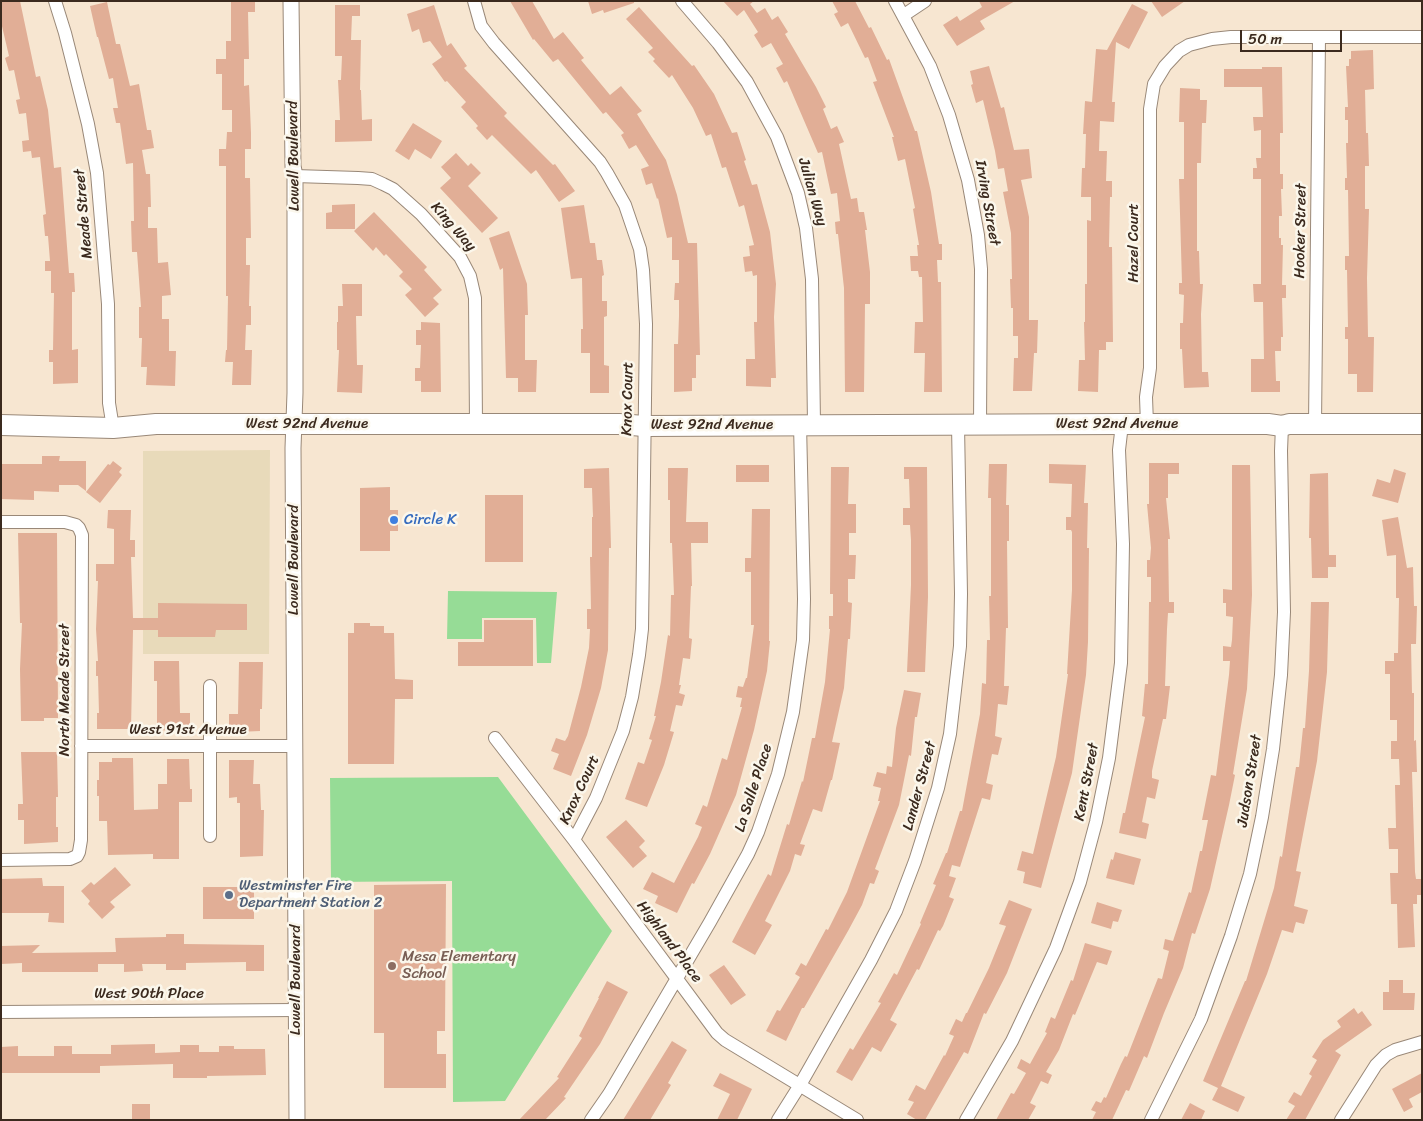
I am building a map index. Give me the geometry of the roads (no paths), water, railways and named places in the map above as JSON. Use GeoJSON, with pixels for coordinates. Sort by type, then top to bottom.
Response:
{"type":"FeatureCollection","features":[{"type":"Feature","properties":{"kind":"main road","name":"West 92nd Avenue"},"geometry":{"type":"LineString","coordinates":[[1,425],[113,428],[156,424],[619,424],[644,426],[807,424],[1268,424],[1282,426],[1289,424],[1422,424]]}},
{"type":"Feature","properties":{"kind":"street","name":"Meade Street"},"geometry":{"type":"LineString","coordinates":[[55,1],[88,124],[98,173],[108,304],[109,403],[113,428]]}},
{"type":"Feature","properties":{"kind":"street","name":"Lowell Boulevard"},"geometry":{"type":"LineString","coordinates":[[291,1],[293,166],[295,176],[294,424],[297,1120]]}},
{"type":"Feature","properties":{"kind":"street","name":"Knox Court"},"geometry":{"type":"LineString","coordinates":[[474,1],[481,26],[485,32],[600,162],[625,204],[640,249],[644,278],[646,324],[642,629],[638,664],[623,731],[596,798],[574,840]]}},
{"type":"Feature","properties":{"kind":"street","name":"Julian Way"},"geometry":{"type":"LineString","coordinates":[[682,1],[718,43],[747,82],[777,137],[798,193],[806,228],[812,279],[807,424]]}},
{"type":"Feature","properties":{"kind":"street","name":"Irving Street"},"geometry":{"type":"LineString","coordinates":[[895,1],[930,66],[949,115],[973,203],[981,270],[980,425]]}},
{"type":"Feature","properties":{"kind":"street"},"geometry":{"type":"LineString","coordinates":[[904,15],[926,1]]}},
{"type":"Feature","properties":{"kind":"street","name":"Hazel Court"},"geometry":{"type":"LineString","coordinates":[[1147,424],[1146,397],[1150,368],[1150,109],[1154,84],[1165,66],[1179,51],[1189,45],[1212,39],[1231,37],[1422,37]]}},
{"type":"Feature","properties":{"kind":"street","name":"Hooker Street"},"geometry":{"type":"LineString","coordinates":[[1316,425],[1319,38]]}},
{"type":"Feature","properties":{"kind":"street","name":"King Way"},"geometry":{"type":"LineString","coordinates":[[295,176],[372,179],[383,184],[393,189],[421,214],[460,257],[470,276],[475,298],[476,424]]}},
{"type":"Feature","properties":{"kind":"street","name":"La Salle Place"},"geometry":{"type":"LineString","coordinates":[[591,1120],[609,1094],[710,922],[758,832],[778,774],[793,712],[803,640],[807,424]]}},
{"type":"Feature","properties":{"kind":"street","name":"Kent Street"},"geometry":{"type":"LineString","coordinates":[[966,1120],[1012,1041],[1056,948],[1080,882],[1096,822],[1112,740],[1121,663],[1123,544],[1119,450],[1122,424]]}},
{"type":"Feature","properties":{"kind":"street","name":"Lander Street"},"geometry":{"type":"LineString","coordinates":[[778,1120],[871,960],[896,911],[915,861],[938,788],[950,734],[960,646],[958,425]]}},
{"type":"Feature","properties":{"kind":"street","name":"Judson Street"},"geometry":{"type":"LineString","coordinates":[[1151,1120],[1201,1019],[1231,936],[1250,874],[1262,817],[1273,749],[1281,675],[1284,612],[1282,426]]}},
{"type":"Feature","properties":{"kind":"street","name":"North Meade Street"},"geometry":{"type":"LineString","coordinates":[[1,522],[66,522],[76,525],[82,535],[81,840],[79,852],[77,856],[64,860],[1,860]]}},
{"type":"Feature","properties":{"kind":"street"},"geometry":{"type":"LineString","coordinates":[[210,686],[210,836]]}},
{"type":"Feature","properties":{"kind":"street","name":"Highland Place"},"geometry":{"type":"LineString","coordinates":[[495,738],[574,840],[677,978],[710,1026],[721,1037],[857,1120]]}},
{"type":"Feature","properties":{"kind":"street","name":"West 91st Avenue"},"geometry":{"type":"LineString","coordinates":[[81,746],[295,746]]}},
{"type":"Feature","properties":{"kind":"street","name":"West 90th Place"},"geometry":{"type":"LineString","coordinates":[[1,1012],[297,1010]]}},
{"type":"Feature","properties":{"kind":"street"},"geometry":{"type":"LineString","coordinates":[[1342,1120],[1366,1079],[1381,1060],[1395,1050],[1422,1042]]}},
{"type":"Feature","properties":{"kind":"place","name":"Circle K"},"geometry":{"type":"Point","coordinates":[394,520]}},
{"type":"Feature","properties":{"kind":"place","name":"Westminster Fire Department Station 2"},"geometry":{"type":"Point","coordinates":[229,895]}},
{"type":"Feature","properties":{"kind":"place","name":"Mesa Elementary School"},"geometry":{"type":"Point","coordinates":[392,966]}}]}
